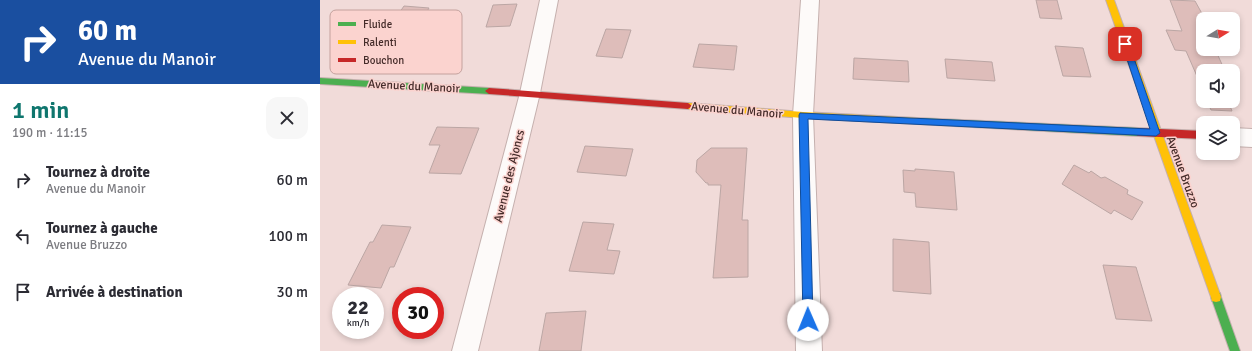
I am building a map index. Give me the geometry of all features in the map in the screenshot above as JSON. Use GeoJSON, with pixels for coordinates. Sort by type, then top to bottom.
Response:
{"type":"FeatureCollection","features":[{"type":"Feature","properties":{"kind":"street","name":"Avenue des Ajoncs"},"geometry":{"type":"LineString","coordinates":[[465,351],[530,92],[550,0]]}},
{"type":"Feature","properties":{"kind":"street"},"geometry":{"type":"LineString","coordinates":[[809,351],[803,115],[810,0]]}},
{"type":"Feature","properties":{"kind":"street","name":"Avenue Bruzzo"},"geometry":{"type":"LineString","coordinates":[[1110,0],[1234,351]]}},
{"type":"Feature","properties":{"kind":"street","name":"Avenue du Manoir"},"geometry":{"type":"LineString","coordinates":[[320,81],[530,92],[803,115],[1196,135]]}},
{"type":"Feature","properties":{"kind":"street"},"geometry":{"type":"LineString","coordinates":[[1240,137],[1252,138]]}},
{"type":"Feature","properties":{"kind":"building"},"geometry":{"type":"Polygon","coordinates":[[[1036,0],[1057,0],[1062,19],[1040,18],[1036,0]]]}},
{"type":"Feature","properties":{"kind":"building"},"geometry":{"type":"Polygon","coordinates":[[[1170,0],[1195,1],[1201,12],[1196,12],[1196,56],[1218,56],[1222,64],[1196,64],[1196,74],[1186,51],[1175,50],[1166,30],[1182,31],[1170,0]]]}},
{"type":"Feature","properties":{"kind":"building"},"geometry":{"type":"Polygon","coordinates":[[[517,4],[510,26],[486,27],[493,5],[517,4]]]}},
{"type":"Feature","properties":{"kind":"building"},"geometry":{"type":"Polygon","coordinates":[[[404,6],[429,8],[428,10],[401,10],[404,6]]]}},
{"type":"Feature","properties":{"kind":"building"},"geometry":{"type":"Polygon","coordinates":[[[606,29],[631,30],[622,58],[596,56],[606,29]]]}},
{"type":"Feature","properties":{"kind":"building"},"geometry":{"type":"Polygon","coordinates":[[[699,44],[737,46],[734,70],[693,67],[699,44]]]}},
{"type":"Feature","properties":{"kind":"building"},"geometry":{"type":"Polygon","coordinates":[[[1055,46],[1083,48],[1091,77],[1063,76],[1055,46]]]}},
{"type":"Feature","properties":{"kind":"building"},"geometry":{"type":"Polygon","coordinates":[[[854,58],[908,61],[909,82],[853,79],[854,58]]]}},
{"type":"Feature","properties":{"kind":"building"},"geometry":{"type":"Polygon","coordinates":[[[945,59],[992,62],[995,81],[947,78],[945,59]]]}},
{"type":"Feature","properties":{"kind":"building"},"geometry":{"type":"Polygon","coordinates":[[[1210,108],[1231,108],[1232,111],[1211,110],[1210,108]]]}},
{"type":"Feature","properties":{"kind":"building"},"geometry":{"type":"Polygon","coordinates":[[[437,127],[479,128],[461,174],[429,173],[440,145],[429,145],[437,127]]]}},
{"type":"Feature","properties":{"kind":"building"},"geometry":{"type":"Polygon","coordinates":[[[585,146],[633,149],[626,176],[577,172],[585,146]]]}},
{"type":"Feature","properties":{"kind":"building"},"geometry":{"type":"Polygon","coordinates":[[[711,148],[747,148],[742,220],[748,220],[748,277],[713,278],[721,185],[708,185],[708,183],[706,183],[696,172],[697,160],[711,148]]]}},
{"type":"Feature","properties":{"kind":"building"},"geometry":{"type":"Polygon","coordinates":[[[1074,165],[1089,173],[1091,171],[1101,178],[1105,177],[1128,190],[1127,194],[1143,202],[1132,220],[1114,210],[1111,214],[1062,184],[1074,165]]]}},
{"type":"Feature","properties":{"kind":"building"},"geometry":{"type":"Polygon","coordinates":[[[915,169],[954,172],[957,210],[916,207],[915,193],[904,192],[903,170],[915,171],[915,169]]]}},
{"type":"Feature","properties":{"kind":"building"},"geometry":{"type":"Polygon","coordinates":[[[583,222],[614,224],[607,250],[620,251],[614,274],[569,271],[583,222]]]}},
{"type":"Feature","properties":{"kind":"building"},"geometry":{"type":"Polygon","coordinates":[[[382,225],[411,227],[394,267],[390,267],[381,287],[348,285],[370,242],[373,242],[382,225]]]}},
{"type":"Feature","properties":{"kind":"building"},"geometry":{"type":"Polygon","coordinates":[[[893,239],[929,242],[931,294],[893,291],[893,239]]]}},
{"type":"Feature","properties":{"kind":"building"},"geometry":{"type":"Polygon","coordinates":[[[1103,265],[1136,267],[1152,321],[1116,319],[1103,265]]]}},
{"type":"Feature","properties":{"kind":"building"},"geometry":{"type":"Polygon","coordinates":[[[586,311],[581,351],[539,351],[546,313],[586,311]]]}},
{"type":"Feature","properties":{"kind":"traffic: fast"},"geometry":{"type":"LineString","coordinates":[[320,81],[489,91]]}},
{"type":"Feature","properties":{"kind":"traffic: fast"},"geometry":{"type":"LineString","coordinates":[[917,121],[1138,132]]}},
{"type":"Feature","properties":{"kind":"traffic: fast"},"geometry":{"type":"LineString","coordinates":[[1216,297],[1235,351]]}},
{"type":"Feature","properties":{"kind":"traffic: slow"},"geometry":{"type":"LineString","coordinates":[[1110,0],[1216,297]]}},
{"type":"Feature","properties":{"kind":"traffic: slow"},"geometry":{"type":"LineString","coordinates":[[688,106],[803,115],[917,121]]}},
{"type":"Feature","properties":{"kind":"traffic: jam"},"geometry":{"type":"LineString","coordinates":[[489,91],[688,106]]}},
{"type":"Feature","properties":{"kind":"traffic: jam"},"geometry":{"type":"LineString","coordinates":[[1138,132],[1196,135]]}},
{"type":"Feature","properties":{"kind":"route"},"geometry":{"type":"LineString","coordinates":[[808,320],[803,115],[1156,133],[1125,44]]}}]}
